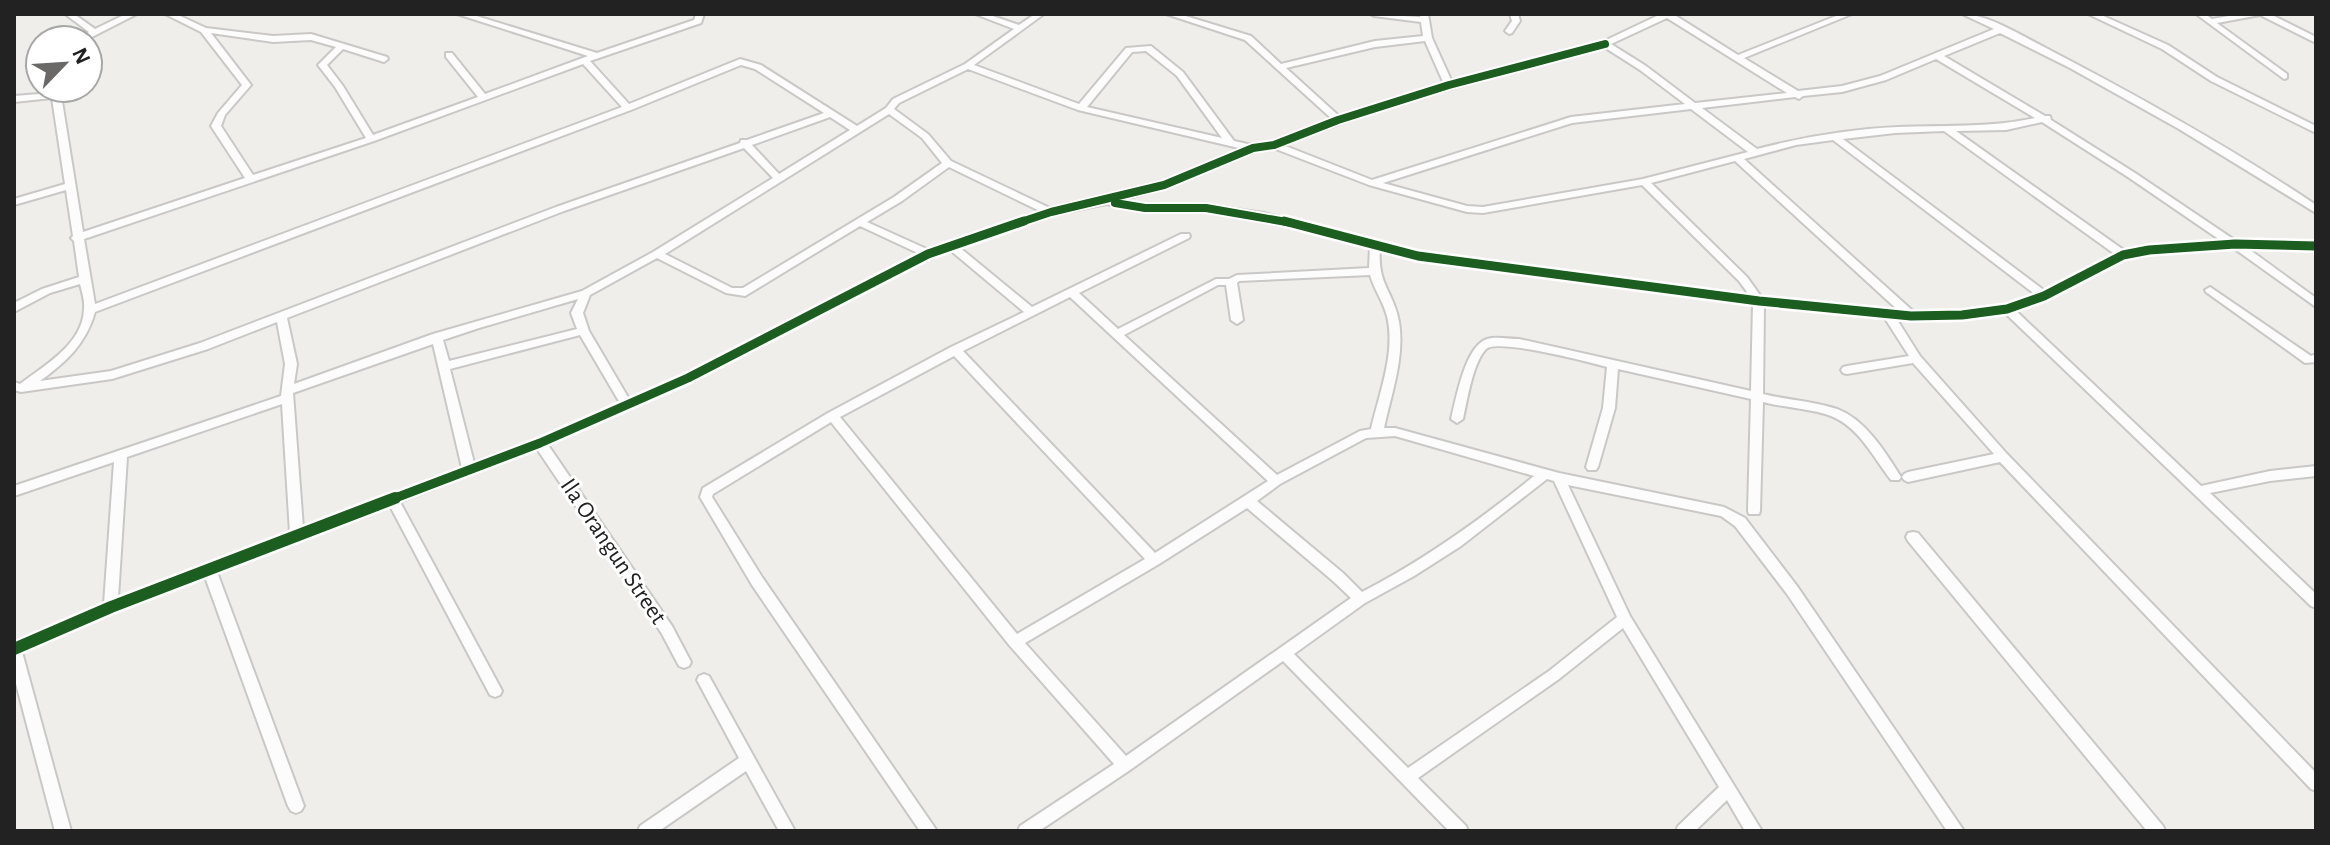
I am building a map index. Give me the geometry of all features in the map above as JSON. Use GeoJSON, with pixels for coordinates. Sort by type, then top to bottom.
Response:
{"type":"FeatureCollection","features":[{"type":"Feature","properties":{"kind":"street"},"geometry":{"type":"LineString","coordinates":[[104,26],[133,14]]}},
{"type":"Feature","properties":{"kind":"street"},"geometry":{"type":"LineString","coordinates":[[169,14],[204,30],[273,39],[311,37],[384,59]]}},
{"type":"Feature","properties":{"kind":"street"},"geometry":{"type":"LineString","coordinates":[[461,14],[597,56]]}},
{"type":"Feature","properties":{"kind":"street"},"geometry":{"type":"LineString","coordinates":[[76,238],[371,139],[586,62],[698,21],[700,14]]}},
{"type":"Feature","properties":{"kind":"street"},"geometry":{"type":"LineString","coordinates":[[979,14],[1020,28]]}},
{"type":"Feature","properties":{"kind":"street"},"geometry":{"type":"LineString","coordinates":[[14,491],[437,337],[586,293],[657,254],[889,110],[896,101],[968,66],[1040,14]]}},
{"type":"Feature","properties":{"kind":"street"},"geometry":{"type":"LineString","coordinates":[[1170,14],[1248,38],[1338,120]]}},
{"type":"Feature","properties":{"kind":"street"},"geometry":{"type":"LineString","coordinates":[[1374,14],[1425,17],[1428,38],[1449,85]]}},
{"type":"Feature","properties":{"kind":"street"},"geometry":{"type":"LineString","coordinates":[[1509,31],[1516,21],[1514,14]]}},
{"type":"Feature","properties":{"kind":"street"},"geometry":{"type":"LineString","coordinates":[[63,831],[14,649],[111,607],[540,443],[688,378],[928,254],[1051,212],[1164,185],[1253,148],[1274,145],[1338,120],[1449,85],[1605,44],[1668,14],[1799,96]]}},
{"type":"Feature","properties":{"kind":"street"},"geometry":{"type":"LineString","coordinates":[[1740,57],[1848,14]]}},
{"type":"Feature","properties":{"kind":"street"},"geometry":{"type":"LineString","coordinates":[[1966,14],[2035,44],[2236,157],[2314,207]]}},
{"type":"Feature","properties":{"kind":"street"},"geometry":{"type":"LineString","coordinates":[[2092,14],[2165,47],[2214,79],[2316,130]]}},
{"type":"Feature","properties":{"kind":"street"},"geometry":{"type":"LineString","coordinates":[[2200,14],[2284,76]]}},
{"type":"Feature","properties":{"kind":"street"},"geometry":{"type":"LineString","coordinates":[[2212,21],[2256,14]]}},
{"type":"Feature","properties":{"kind":"street"},"geometry":{"type":"LineString","coordinates":[[2263,14],[2316,40]]}},
{"type":"Feature","properties":{"kind":"street"},"geometry":{"type":"LineString","coordinates":[[1372,183],[1571,120],[1799,96],[1883,78],[2002,29]]}},
{"type":"Feature","properties":{"kind":"street"},"geometry":{"type":"LineString","coordinates":[[204,30],[247,85],[218,116],[216,126],[251,179]]}},
{"type":"Feature","properties":{"kind":"street"},"geometry":{"type":"LineString","coordinates":[[1278,67],[1375,44],[1428,38]]}},
{"type":"Feature","properties":{"kind":"street"},"geometry":{"type":"LineString","coordinates":[[1605,44],[1753,151]]}},
{"type":"Feature","properties":{"kind":"street"},"geometry":{"type":"LineString","coordinates":[[341,47],[322,65],[339,86],[371,139]]}},
{"type":"Feature","properties":{"kind":"street"},"geometry":{"type":"LineString","coordinates":[[1081,108],[1129,50],[1148,48],[1180,74],[1229,141]]}},
{"type":"Feature","properties":{"kind":"street"},"geometry":{"type":"LineString","coordinates":[[449,55],[483,97]]}},
{"type":"Feature","properties":{"kind":"street"},"geometry":{"type":"LineString","coordinates":[[1939,57],[2047,118],[2235,244],[2316,303]]}},
{"type":"Feature","properties":{"kind":"street"},"geometry":{"type":"LineString","coordinates":[[586,62],[628,108]]}},
{"type":"Feature","properties":{"kind":"street"},"geometry":{"type":"LineString","coordinates":[[90,310],[628,108],[740,62],[749,63],[855,129]]}},
{"type":"Feature","properties":{"kind":"street"},"geometry":{"type":"LineString","coordinates":[[968,66],[1081,108],[1147,126],[1253,148]]}},
{"type":"Feature","properties":{"kind":"street"},"geometry":{"type":"LineString","coordinates":[[16,389],[65,357],[84,333],[90,310],[76,238],[59,104]]}},
{"type":"Feature","properties":{"kind":"street"},"geometry":{"type":"LineString","coordinates":[[889,110],[925,136],[948,163],[1051,212]]}},
{"type":"Feature","properties":{"kind":"street"},"geometry":{"type":"LineString","coordinates":[[16,389],[112,375],[204,346],[560,209],[828,115]]}},
{"type":"Feature","properties":{"kind":"street"},"geometry":{"type":"LineString","coordinates":[[1274,145],[1372,183],[1467,209],[1483,210],[1644,182],[1738,158],[1753,151],[1834,137],[1945,128],[2006,127],[2047,118]]}},
{"type":"Feature","properties":{"kind":"street"},"geometry":{"type":"LineString","coordinates":[[1945,128],[2123,255]]}},
{"type":"Feature","properties":{"kind":"street"},"geometry":{"type":"LineString","coordinates":[[1834,137],[2044,296]]}},
{"type":"Feature","properties":{"kind":"street"},"geometry":{"type":"LineString","coordinates":[[744,142],[777,177]]}},
{"type":"Feature","properties":{"kind":"street"},"geometry":{"type":"LineString","coordinates":[[1738,158],[1911,316]]}},
{"type":"Feature","properties":{"kind":"street"},"geometry":{"type":"LineString","coordinates":[[657,254],[730,291],[745,292],[898,199],[948,163]]}},
{"type":"Feature","properties":{"kind":"street"},"geometry":{"type":"LineString","coordinates":[[1644,182],[1743,279],[1759,301],[1754,511]]}},
{"type":"Feature","properties":{"kind":"street"},"geometry":{"type":"LineString","coordinates":[[14,202],[71,185]]}},
{"type":"Feature","properties":{"kind":"street"},"geometry":{"type":"LineString","coordinates":[[1107,201],[1145,208],[1206,208],[1264,216],[1418,256],[1759,301],[1911,316],[1962,315],[2007,309],[2044,296],[2123,255],[2235,244],[2316,246]]}},
{"type":"Feature","properties":{"kind":"street"},"geometry":{"type":"LineString","coordinates":[[859,222],[928,254]]}},
{"type":"Feature","properties":{"kind":"street"},"geometry":{"type":"LineString","coordinates":[[929,831],[757,581],[706,497],[712,486],[832,416],[955,350],[1185,236]]}},
{"type":"Feature","properties":{"kind":"street"},"geometry":{"type":"LineString","coordinates":[[952,246],[1031,312]]}},
{"type":"Feature","properties":{"kind":"street"},"geometry":{"type":"LineString","coordinates":[[1375,247],[1372,271],[1393,319],[1395,341],[1377,431]]}},
{"type":"Feature","properties":{"kind":"street"},"geometry":{"type":"LineString","coordinates":[[1117,334],[1216,282],[1231,282],[1240,277],[1372,271]]}},
{"type":"Feature","properties":{"kind":"street"},"geometry":{"type":"LineString","coordinates":[[14,308],[46,291],[84,279]]}},
{"type":"Feature","properties":{"kind":"street"},"geometry":{"type":"LineString","coordinates":[[1231,282],[1237,320]]}},
{"type":"Feature","properties":{"kind":"street"},"geometry":{"type":"LineString","coordinates":[[2210,290],[2309,360],[2316,358]]}},
{"type":"Feature","properties":{"kind":"street"},"geometry":{"type":"LineString","coordinates":[[1071,292],[1276,481]]}},
{"type":"Feature","properties":{"kind":"street"},"geometry":{"type":"LineString","coordinates":[[586,293],[577,313],[583,331],[626,404]]}},
{"type":"Feature","properties":{"kind":"street"},"geometry":{"type":"LineString","coordinates":[[2007,309],[2316,602]]}},
{"type":"Feature","properties":{"kind":"street"},"geometry":{"type":"LineString","coordinates":[[1888,314],[1916,359],[2003,457],[2316,784]]}},
{"type":"Feature","properties":{"kind":"street"},"geometry":{"type":"LineString","coordinates":[[281,316],[291,364],[287,394],[297,537]]}},
{"type":"Feature","properties":{"kind":"street"},"geometry":{"type":"LineString","coordinates":[[446,366],[583,331]]}},
{"type":"Feature","properties":{"kind":"street"},"geometry":{"type":"LineString","coordinates":[[437,337],[469,469]]}},
{"type":"Feature","properties":{"kind":"street"},"geometry":{"type":"LineString","coordinates":[[1457,419],[1477,353],[1482,346],[1490,342],[1519,343],[1757,396],[1778,404],[1842,416],[1902,477],[2003,457]]}},
{"type":"Feature","properties":{"kind":"street"},"geometry":{"type":"LineString","coordinates":[[955,350],[1154,560]]}},
{"type":"Feature","properties":{"kind":"street"},"geometry":{"type":"LineString","coordinates":[[1847,370],[1916,359]]}},
{"type":"Feature","properties":{"kind":"street"},"geometry":{"type":"LineString","coordinates":[[1592,467],[1609,408],[1613,364]]}},
{"type":"Feature","properties":{"kind":"street"},"geometry":{"type":"LineString","coordinates":[[832,416],[1015,642],[1125,765]]}},
{"type":"Feature","properties":{"kind":"street"},"geometry":{"type":"LineString","coordinates":[[1015,642],[1154,560],[1276,481],[1330,455],[1364,434],[1395,432],[1552,476],[1733,516],[1792,590],[1956,831]]}},
{"type":"Feature","properties":{"kind":"street","name":"Ila Orangun Street"},"geometry":{"type":"LineString","coordinates":[[540,443],[667,630],[684,662]]}},
{"type":"Feature","properties":{"kind":"street"},"geometry":{"type":"LineString","coordinates":[[111,607],[121,454]]}},
{"type":"Feature","properties":{"kind":"street"},"geometry":{"type":"LineString","coordinates":[[2198,491],[2270,476],[2316,471]]}},
{"type":"Feature","properties":{"kind":"street"},"geometry":{"type":"LineString","coordinates":[[1026,831],[1360,599],[1382,589],[1462,538],[1552,476]]}},
{"type":"Feature","properties":{"kind":"street"},"geometry":{"type":"LineString","coordinates":[[1552,476],[1625,619],[1754,831]]}},
{"type":"Feature","properties":{"kind":"street"},"geometry":{"type":"LineString","coordinates":[[393,500],[495,691]]}},
{"type":"Feature","properties":{"kind":"street"},"geometry":{"type":"LineString","coordinates":[[1248,501],[1360,599]]}},
{"type":"Feature","properties":{"kind":"street"},"geometry":{"type":"LineString","coordinates":[[1913,537],[2157,831]]}},
{"type":"Feature","properties":{"kind":"street"},"geometry":{"type":"LineString","coordinates":[[210,571],[296,806]]}},
{"type":"Feature","properties":{"kind":"street"},"geometry":{"type":"LineString","coordinates":[[1408,776],[1554,675],[1625,619]]}},
{"type":"Feature","properties":{"kind":"street"},"geometry":{"type":"LineString","coordinates":[[1285,654],[1460,831]]}},
{"type":"Feature","properties":{"kind":"street"},"geometry":{"type":"LineString","coordinates":[[704,680],[787,831]]}},
{"type":"Feature","properties":{"kind":"street"},"geometry":{"type":"LineString","coordinates":[[646,831],[749,760]]}},
{"type":"Feature","properties":{"kind":"street"},"geometry":{"type":"LineString","coordinates":[[1684,831],[1728,788]]}},
{"type":"Feature","properties":{"kind":"cycle path"},"geometry":{"type":"LineString","coordinates":[[14,649],[111,607],[540,443],[688,378],[928,254],[1051,212],[1164,185],[1253,148],[1274,145],[1338,120],[1449,85],[1605,44]]}},
{"type":"Feature","properties":{"kind":"cycle path"},"geometry":{"type":"LineString","coordinates":[[1115,203],[1145,208],[1206,208],[1264,216],[1418,256],[1759,301],[1911,316],[1962,315],[2007,309],[2044,296],[2123,255],[2149,250],[2235,244],[2316,246]]}}]}
